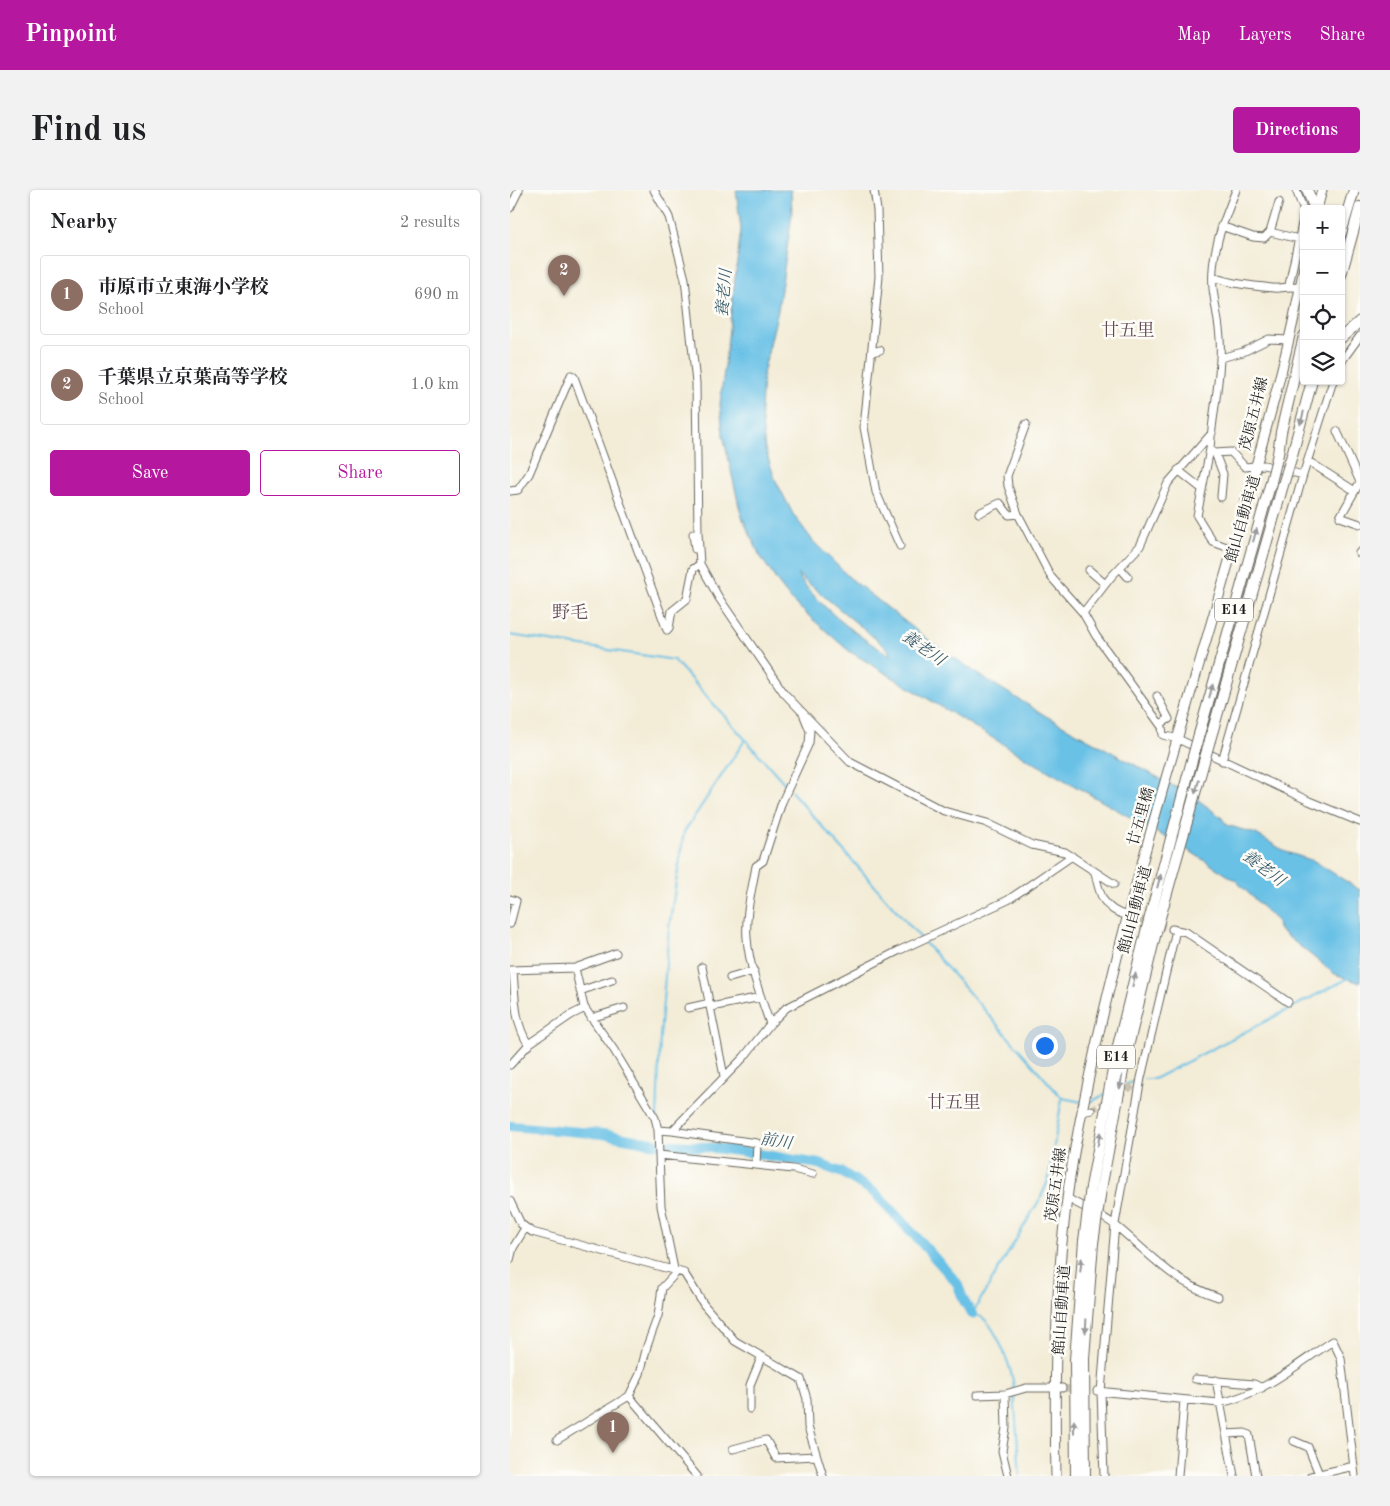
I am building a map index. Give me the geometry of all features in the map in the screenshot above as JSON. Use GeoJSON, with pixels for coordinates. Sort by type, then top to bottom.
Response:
{"type":"FeatureCollection","features":[{"type":"Feature","properties":{"kind":"highway"},"geometry":{"type":"LineString","coordinates":[[1345,220],[1353,191]]}},
{"type":"Feature","properties":{"kind":"highway"},"geometry":{"type":"LineString","coordinates":[[1308,192],[1314,205]]}},
{"type":"Feature","properties":{"kind":"highway"},"geometry":{"type":"LineString","coordinates":[[1345,261],[1360,207]]}},
{"type":"Feature","properties":{"kind":"highway"},"geometry":{"type":"LineString","coordinates":[[1345,334],[1360,321]]}},
{"type":"Feature","properties":{"kind":"highway"},"geometry":{"type":"LineString","coordinates":[[1278,454],[1281,432],[1303,340]]}},
{"type":"Feature","properties":{"kind":"highway","name":"館山自動車道"},"geometry":{"type":"LineString","coordinates":[[1152,930],[1198,738],[1300,379]]}},
{"type":"Feature","properties":{"kind":"highway","name":"館山自動車道"},"geometry":{"type":"LineString","coordinates":[[1076,1476],[1075,1360],[1088,1242],[1116,1054],[1210,740],[1311,385]]}},
{"type":"Feature","properties":{"kind":"highway","name":"館山自動車道"},"geometry":{"type":"LineString","coordinates":[[1085,1476],[1084,1358],[1088,1242]]}},
{"type":"Feature","properties":{"kind":"main road"},"geometry":{"type":"LineString","coordinates":[[1317,205],[1322,190]]}},
{"type":"Feature","properties":{"kind":"main road","name":"茂原五井線"},"geometry":{"type":"LineString","coordinates":[[1178,739],[1256,466],[1300,288]]}},
{"type":"Feature","properties":{"kind":"main road","name":"廿五里橋"},"geometry":{"type":"LineString","coordinates":[[1132,903],[1178,739]]}},
{"type":"Feature","properties":{"kind":"main road","name":"茂原五井線"},"geometry":{"type":"LineString","coordinates":[[1056,1476],[1059,1282],[1069,1199],[1132,903]]}},
{"type":"Feature","properties":{"kind":"street"},"geometry":{"type":"LineString","coordinates":[[510,208],[512,199],[519,190]]}},
{"type":"Feature","properties":{"kind":"street"},"geometry":{"type":"LineString","coordinates":[[510,491],[518,490],[529,474],[571,375],[574,377],[667,630],[669,628],[672,612],[687,599],[694,567],[696,383],[684,279],[669,217],[654,190]]}},
{"type":"Feature","properties":{"kind":"street"},"geometry":{"type":"LineString","coordinates":[[874,190],[877,210],[879,277],[864,420],[867,449],[876,492],[900,546]]}},
{"type":"Feature","properties":{"kind":"street"},"geometry":{"type":"LineString","coordinates":[[1232,549],[1213,542],[1197,516],[1202,489],[1213,451],[1212,433],[1220,358],[1221,333],[1213,264],[1221,226],[1236,190]]}},
{"type":"Feature","properties":{"kind":"street"},"geometry":{"type":"LineString","coordinates":[[1296,190],[1301,205]]}},
{"type":"Feature","properties":{"kind":"street"},"geometry":{"type":"LineString","coordinates":[[1221,226],[1253,237],[1264,238],[1270,232],[1279,202]]}},
{"type":"Feature","properties":{"kind":"street"},"geometry":{"type":"LineString","coordinates":[[1270,232],[1299,239]]}},
{"type":"Feature","properties":{"kind":"street"},"geometry":{"type":"LineString","coordinates":[[1289,285],[1300,234]]}},
{"type":"Feature","properties":{"kind":"street"},"geometry":{"type":"LineString","coordinates":[[1213,277],[1225,281],[1275,288],[1289,285],[1300,288]]}},
{"type":"Feature","properties":{"kind":"street"},"geometry":{"type":"LineString","coordinates":[[1345,357],[1360,336]]}},
{"type":"Feature","properties":{"kind":"street"},"geometry":{"type":"LineString","coordinates":[[1220,358],[1243,352],[1264,340],[1288,340]]}},
{"type":"Feature","properties":{"kind":"street"},"geometry":{"type":"LineString","coordinates":[[872,352],[880,350]]}},
{"type":"Feature","properties":{"kind":"street"},"geometry":{"type":"LineString","coordinates":[[1222,762],[1303,475],[1332,385]]}},
{"type":"Feature","properties":{"kind":"street"},"geometry":{"type":"LineString","coordinates":[[1026,424],[1007,481],[1018,514],[1051,577],[1083,613],[1096,636],[1160,724],[1163,735],[1178,739],[1222,762],[1360,822]]}},
{"type":"Feature","properties":{"kind":"street"},"geometry":{"type":"LineString","coordinates":[[1337,430],[1360,482],[1340,517],[1360,524]]}},
{"type":"Feature","properties":{"kind":"street"},"geometry":{"type":"LineString","coordinates":[[1083,613],[1105,584],[1140,546],[1168,483],[1212,433]]}},
{"type":"Feature","properties":{"kind":"street"},"geometry":{"type":"LineString","coordinates":[[1213,451],[1231,452],[1243,466],[1264,465],[1303,475]]}},
{"type":"Feature","properties":{"kind":"street"},"geometry":{"type":"LineString","coordinates":[[1213,451],[1223,474],[1221,497]]}},
{"type":"Feature","properties":{"kind":"street"},"geometry":{"type":"LineString","coordinates":[[1308,461],[1355,491]]}},
{"type":"Feature","properties":{"kind":"street"},"geometry":{"type":"LineString","coordinates":[[1178,470],[1202,489]]}},
{"type":"Feature","properties":{"kind":"street"},"geometry":{"type":"LineString","coordinates":[[979,512],[1000,503],[1009,515],[1018,514]]}},
{"type":"Feature","properties":{"kind":"street"},"geometry":{"type":"LineString","coordinates":[[693,534],[694,567],[719,598],[784,692],[845,757],[860,768],[944,810],[987,823],[1032,845],[1072,856],[1114,884]]}},
{"type":"Feature","properties":{"kind":"street"},"geometry":{"type":"LineString","coordinates":[[1120,568],[1128,577]]}},
{"type":"Feature","properties":{"kind":"street"},"geometry":{"type":"LineString","coordinates":[[1089,570],[1105,584]]}},
{"type":"Feature","properties":{"kind":"street"},"geometry":{"type":"LineString","coordinates":[[1157,696],[1169,719],[1160,724]]}},
{"type":"Feature","properties":{"kind":"street"},"geometry":{"type":"LineString","coordinates":[[770,1024],[761,997],[747,940],[747,920],[756,866],[762,862],[782,802],[809,743],[810,731],[803,713]]}},
{"type":"Feature","properties":{"kind":"street"},"geometry":{"type":"LineString","coordinates":[[672,1131],[744,1057],[770,1024],[786,1008],[900,950],[1008,900],[1072,856]]}},
{"type":"Feature","properties":{"kind":"street"},"geometry":{"type":"LineString","coordinates":[[1094,872],[1100,898],[1108,908],[1128,916]]}},
{"type":"Feature","properties":{"kind":"street"},"geometry":{"type":"LineString","coordinates":[[510,899],[516,901],[510,924]]}},
{"type":"Feature","properties":{"kind":"street"},"geometry":{"type":"LineString","coordinates":[[1104,1476],[1098,1391],[1115,1224],[1139,1082],[1174,929],[1186,932],[1288,1002]]}},
{"type":"Feature","properties":{"kind":"street"},"geometry":{"type":"LineString","coordinates":[[529,1045],[523,1035],[519,1020],[512,970],[575,968],[616,953]]}},
{"type":"Feature","properties":{"kind":"street"},"geometry":{"type":"LineString","coordinates":[[702,967],[724,1076]]}},
{"type":"Feature","properties":{"kind":"street"},"geometry":{"type":"LineString","coordinates":[[557,1440],[629,1396],[640,1374],[647,1346],[656,1324],[662,1288],[675,1274],[661,1206],[658,1130],[653,1114],[614,1050],[585,1008],[575,968]]}},
{"type":"Feature","properties":{"kind":"street"},"geometry":{"type":"LineString","coordinates":[[730,978],[754,971]]}},
{"type":"Feature","properties":{"kind":"street"},"geometry":{"type":"LineString","coordinates":[[580,991],[612,980]]}},
{"type":"Feature","properties":{"kind":"street"},"geometry":{"type":"LineString","coordinates":[[688,1008],[761,997]]}},
{"type":"Feature","properties":{"kind":"street"},"geometry":{"type":"LineString","coordinates":[[510,1065],[529,1045],[571,1015],[585,1008]]}},
{"type":"Feature","properties":{"kind":"street"},"geometry":{"type":"LineString","coordinates":[[591,1018],[624,1008]]}},
{"type":"Feature","properties":{"kind":"street"},"geometry":{"type":"LineString","coordinates":[[658,1130],[757,1143],[756,1164]]}},
{"type":"Feature","properties":{"kind":"street"},"geometry":{"type":"LineString","coordinates":[[659,1155],[793,1169],[813,1174]]}},
{"type":"Feature","properties":{"kind":"street"},"geometry":{"type":"LineString","coordinates":[[1069,1199],[1115,1224],[1169,1274],[1202,1292],[1218,1297]]}},
{"type":"Feature","properties":{"kind":"street"},"geometry":{"type":"LineString","coordinates":[[510,1201],[525,1228],[548,1238],[684,1273],[704,1305],[736,1341],[761,1358],[792,1372],[801,1379],[805,1388],[808,1427],[823,1476]]}},
{"type":"Feature","properties":{"kind":"street"},"geometry":{"type":"LineString","coordinates":[[510,1260],[513,1248],[525,1228]]}},
{"type":"Feature","properties":{"kind":"street"},"geometry":{"type":"LineString","coordinates":[[1098,1391],[1219,1403],[1244,1398],[1333,1341],[1341,1358],[1355,1476]]}},
{"type":"Feature","properties":{"kind":"street"},"geometry":{"type":"LineString","coordinates":[[750,1409],[750,1385],[761,1358]]}},
{"type":"Feature","properties":{"kind":"street"},"geometry":{"type":"LineString","coordinates":[[1195,1379],[1254,1384],[1262,1388]]}},
{"type":"Feature","properties":{"kind":"street"},"geometry":{"type":"LineString","coordinates":[[1216,1380],[1234,1476]]}},
{"type":"Feature","properties":{"kind":"street"},"geometry":{"type":"LineString","coordinates":[[977,1395],[1005,1394],[1026,1388],[1058,1388]]}},
{"type":"Feature","properties":{"kind":"street"},"geometry":{"type":"LineString","coordinates":[[1005,1394],[1006,1428],[1002,1452],[1008,1476]]}},
{"type":"Feature","properties":{"kind":"street"},"geometry":{"type":"LineString","coordinates":[[629,1396],[697,1476]]}},
{"type":"Feature","properties":{"kind":"street"},"geometry":{"type":"LineString","coordinates":[[1178,1476],[1184,1400]]}},
{"type":"Feature","properties":{"kind":"street"},"geometry":{"type":"LineString","coordinates":[[1226,1434],[1245,1433],[1249,1435],[1256,1476]]}},
{"type":"Feature","properties":{"kind":"street"},"geometry":{"type":"LineString","coordinates":[[733,1449],[766,1440],[776,1458],[816,1456]]}},
{"type":"Feature","properties":{"kind":"street"},"geometry":{"type":"LineString","coordinates":[[1294,1441],[1308,1447],[1319,1474]]}},
{"type":"Feature","properties":{"kind":"street"},"geometry":{"type":"LineString","coordinates":[[1311,1476],[1354,1466]]}},
{"type":"Feature","properties":{"kind":"water","name":"養老川"},"geometry":{"type":"Polygon","coordinates":[[[736,190],[791,190],[792,214],[778,310],[763,374],[761,413],[765,449],[775,479],[793,514],[813,541],[850,578],[931,642],[984,678],[1046,716],[1197,799],[1221,817],[1227,825],[1256,834],[1286,852],[1314,861],[1360,890],[1360,983],[1335,974],[1278,929],[1277,921],[1235,880],[1188,850],[1029,760],[849,651],[794,603],[760,556],[741,515],[723,435],[720,404],[741,229],[736,190]],[[797,574],[815,597],[852,630],[890,655],[888,649],[797,574]]]}},
{"type":"Feature","properties":{"kind":"waterway"},"geometry":{"type":"LineString","coordinates":[[510,635],[674,660],[788,787]]}},
{"type":"Feature","properties":{"kind":"waterway"},"geometry":{"type":"LineString","coordinates":[[657,1118],[660,1037],[669,927],[684,832],[745,740]]}},
{"type":"Feature","properties":{"kind":"waterway"},"geometry":{"type":"LineString","coordinates":[[791,791],[1062,1098],[1082,1102]]}},
{"type":"Feature","properties":{"kind":"waterway"},"geometry":{"type":"LineString","coordinates":[[1144,1079],[1154,1079],[1349,978]]}},
{"type":"Feature","properties":{"kind":"waterway"},"geometry":{"type":"LineString","coordinates":[[1125,1085],[1139,1079]]}},
{"type":"Feature","properties":{"kind":"waterway"},"geometry":{"type":"LineString","coordinates":[[1087,1103],[1105,1095]]}},
{"type":"Feature","properties":{"kind":"waterway"},"geometry":{"type":"LineString","coordinates":[[1014,1389],[1007,1362],[994,1331],[983,1318],[972,1314],[1040,1199],[1048,1181],[1062,1098]]}},
{"type":"Feature","properties":{"kind":"waterway","name":"前川"},"geometry":{"type":"LineString","coordinates":[[510,1126],[603,1134],[657,1144],[747,1152],[819,1164],[843,1173],[875,1193],[918,1239],[957,1283],[964,1301],[972,1314]]}},
{"type":"Feature","properties":{"kind":"waterway"},"geometry":{"type":"LineString","coordinates":[[1014,1393],[1020,1476]]}},
{"type":"Feature","properties":{"kind":"tunnel"},"geometry":{"type":"LineString","coordinates":[[1128,916],[1172,929]]}},
{"type":"Feature","properties":{"kind":"tunnel"},"geometry":{"type":"LineString","coordinates":[[1118,1095],[1138,1083]]}},
{"type":"Feature","properties":{"kind":"tunnel"},"geometry":{"type":"LineString","coordinates":[[1091,1110],[1108,1100]]}},
{"type":"Feature","properties":{"kind":"tunnel"},"geometry":{"type":"LineString","coordinates":[[1062,1388],[1096,1391]]}},
{"type":"Feature","properties":{"kind":"place","name":"千葉県立京葉高等学校"},"geometry":{"type":"Point","coordinates":[564,296]}},
{"type":"Feature","properties":{"kind":"place","name":"市原市立東海小学校"},"geometry":{"type":"Point","coordinates":[613,1453]}},
{"type":"Feature","properties":{"kind":"district","name":"廿五里"},"geometry":{"type":"Point","coordinates":[1128,331]}},
{"type":"Feature","properties":{"kind":"district","name":"野毛"},"geometry":{"type":"Point","coordinates":[570,613]}},
{"type":"Feature","properties":{"kind":"district","name":"廿五里"},"geometry":{"type":"Point","coordinates":[954,1103]}}]}
